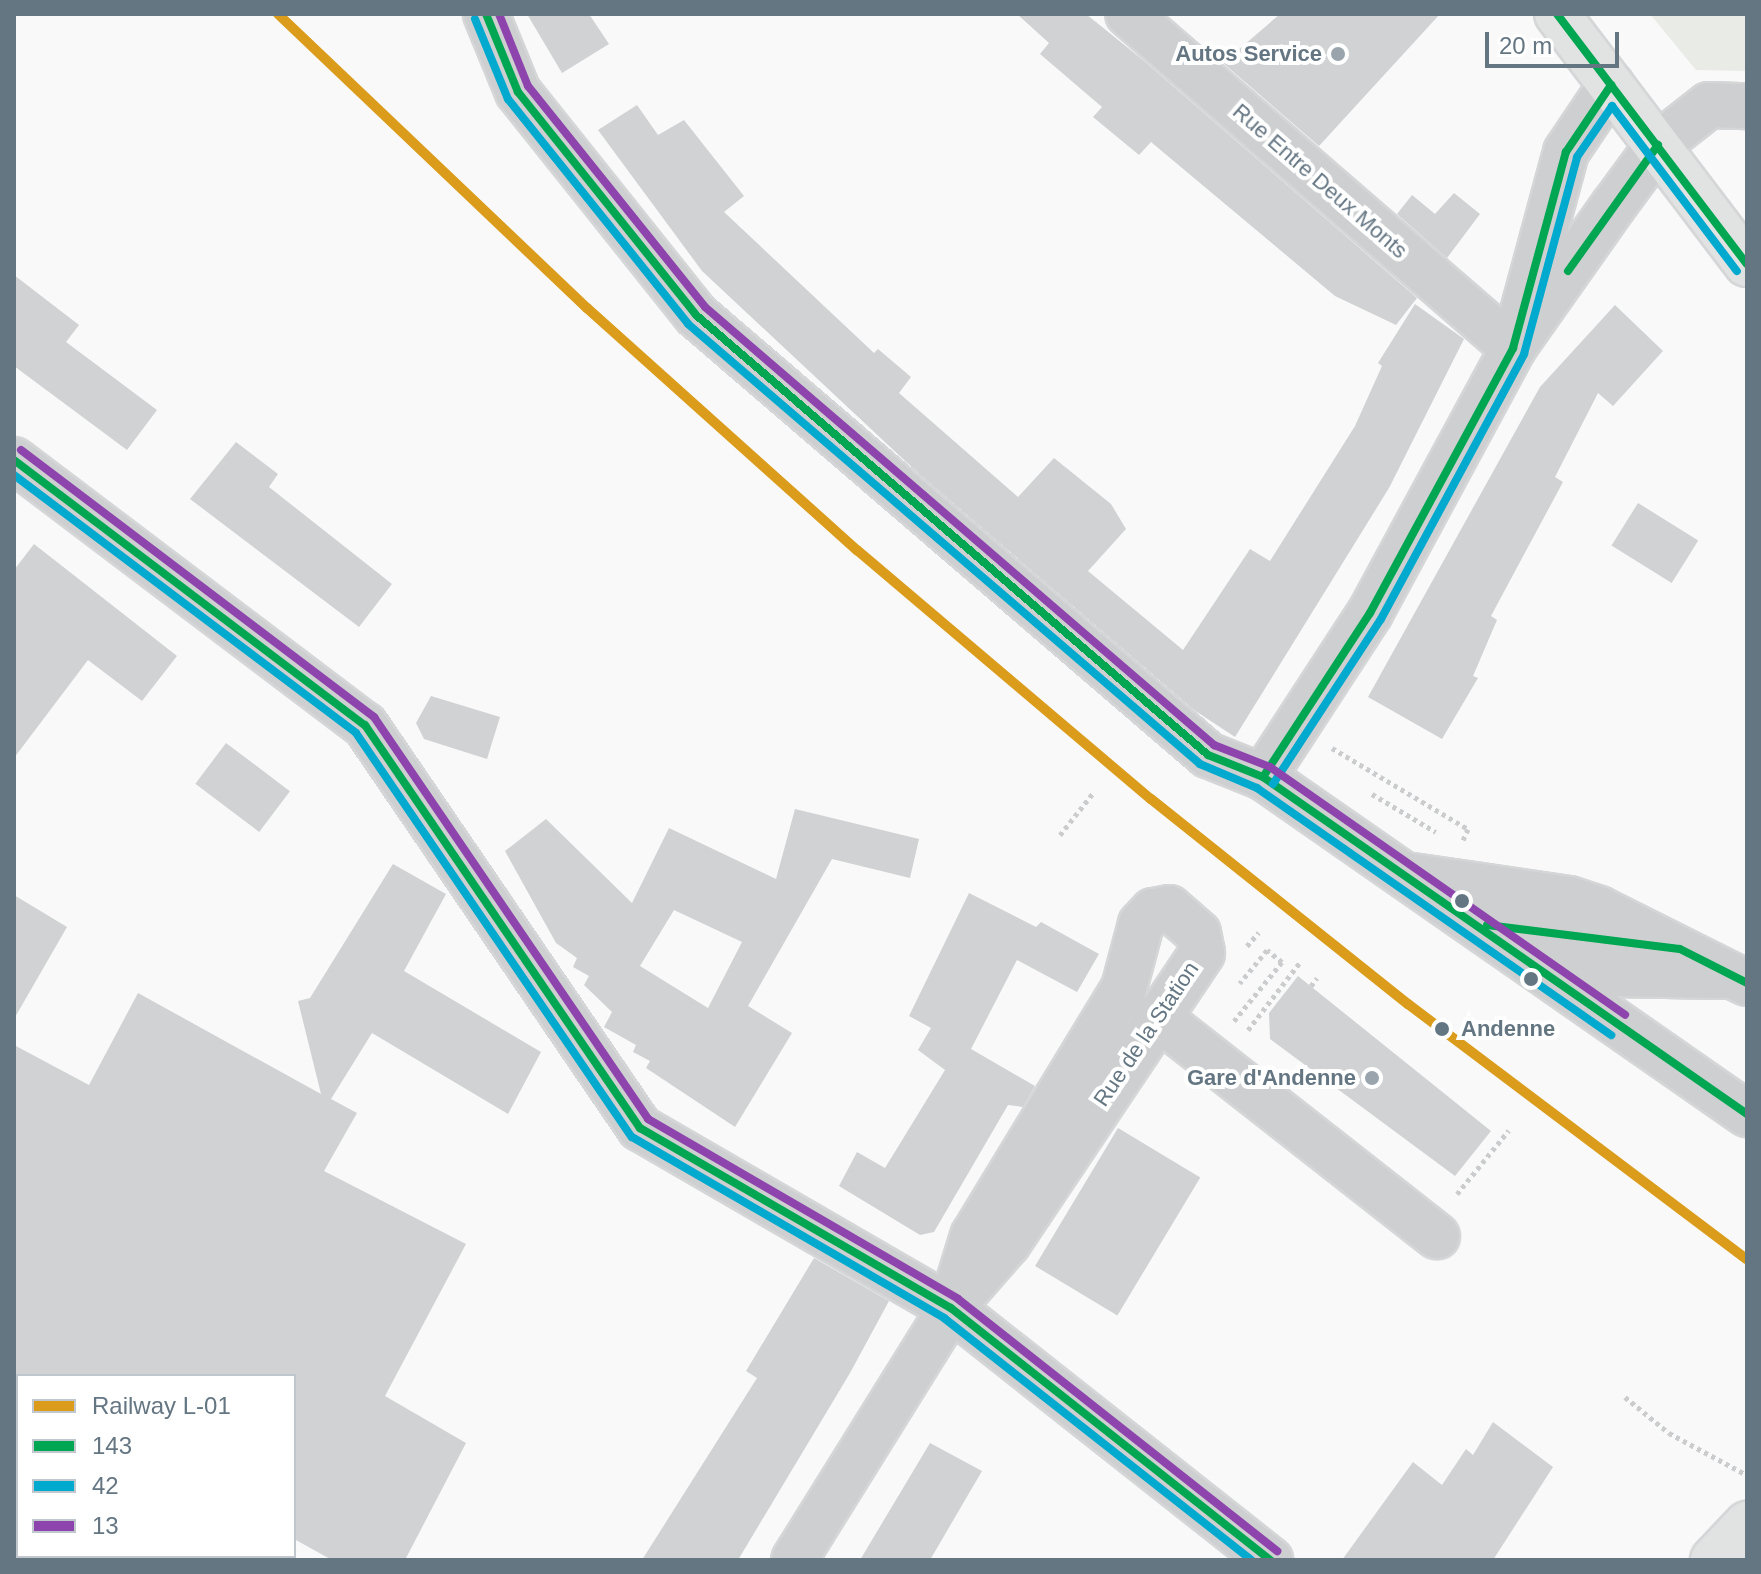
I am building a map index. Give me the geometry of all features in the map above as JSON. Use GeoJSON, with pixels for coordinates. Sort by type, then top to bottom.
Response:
{"type":"FeatureCollection","features":[{"type":"Feature","properties":{"kind":"main road"},"geometry":{"type":"LineString","coordinates":[[1557,14],[1747,264]]}},
{"type":"Feature","properties":{"kind":"main road"},"geometry":{"type":"LineString","coordinates":[[1713,1560],[1747,1524]]}},
{"type":"Feature","properties":{"kind":"street"},"geometry":{"type":"LineString","coordinates":[[486,14],[518,92],[696,315],[1208,755],[1263,777],[1747,1114]]}},
{"type":"Feature","properties":{"kind":"street","name":"Rue Entre Deux Monts"},"geometry":{"type":"LineString","coordinates":[[1128,14],[1513,348]]}},
{"type":"Feature","properties":{"kind":"street"},"geometry":{"type":"LineString","coordinates":[[1513,348],[1566,152],[1611,85]]}},
{"type":"Feature","properties":{"kind":"street"},"geometry":{"type":"LineString","coordinates":[[1263,777],[1370,613],[1513,348],[1658,145],[1709,105],[1747,106]]}},
{"type":"Feature","properties":{"kind":"street"},"geometry":{"type":"LineString","coordinates":[[14,460],[365,725],[640,1128],[951,1308],[1270,1560]]}},
{"type":"Feature","properties":{"kind":"street"},"geometry":{"type":"LineString","coordinates":[[1402,874],[1569,899],[1741,980]]}},
{"type":"Feature","properties":{"kind":"street","name":"Rue de la Station"},"geometry":{"type":"LineString","coordinates":[[794,1560],[951,1308],[1008,1243],[1156,1016],[1202,953],[1198,933],[1169,908],[1153,911],[1141,924],[1124,988],[973,1236],[951,1308]]}},
{"type":"Feature","properties":{"kind":"street"},"geometry":{"type":"LineString","coordinates":[[1471,922],[1680,949]]}},
{"type":"Feature","properties":{"kind":"street"},"geometry":{"type":"LineString","coordinates":[[1532,964],[1609,974],[1741,980]]}},
{"type":"Feature","properties":{"kind":"street"},"geometry":{"type":"LineString","coordinates":[[1156,1016],[1437,1236]]}},
{"type":"Feature","properties":{"kind":"path"},"geometry":{"type":"LineString","coordinates":[[1346,756],[1468,829],[1460,845],[1371,793]]}},
{"type":"Feature","properties":{"kind":"path"},"geometry":{"type":"LineString","coordinates":[[1060,835],[1093,793]]}},
{"type":"Feature","properties":{"kind":"path"},"geometry":{"type":"LineString","coordinates":[[1242,952],[1259,932]]}},
{"type":"Feature","properties":{"kind":"path"},"geometry":{"type":"LineString","coordinates":[[1232,993],[1267,950],[1282,962],[1229,1028],[1235,1033]]}},
{"type":"Feature","properties":{"kind":"path"},"geometry":{"type":"LineString","coordinates":[[1242,1038],[1301,961]]}},
{"type":"Feature","properties":{"kind":"path"},"geometry":{"type":"LineString","coordinates":[[1311,986],[1317,978]]}},
{"type":"Feature","properties":{"kind":"path"},"geometry":{"type":"LineString","coordinates":[[1437,1236],[1459,1188],[1509,1130]]}},
{"type":"Feature","properties":{"kind":"path"},"geometry":{"type":"LineString","coordinates":[[1625,1397],[1669,1433],[1747,1475]]}},
{"type":"Feature","properties":{"kind":"shaded area"},"geometry":{"type":"Polygon","coordinates":[[[1650,14],[1747,14],[1747,71],[1696,70],[1650,14]]]}},
{"type":"Feature","properties":{"kind":"building"},"geometry":{"type":"Polygon","coordinates":[[[527,14],[589,14],[609,44],[562,73],[527,14]]]}},
{"type":"Feature","properties":{"kind":"building"},"geometry":{"type":"Polygon","coordinates":[[[1017,14],[1086,14],[1417,298],[1396,325],[1335,296],[1151,142],[1139,155],[1093,117],[1102,107],[1040,54],[1049,43],[1017,14]]]}},
{"type":"Feature","properties":{"kind":"building"},"geometry":{"type":"Polygon","coordinates":[[[1280,14],[1440,14],[1319,146],[1223,63],[1280,14]]]}},
{"type":"Feature","properties":{"kind":"building"},"geometry":{"type":"Polygon","coordinates":[[[637,105],[658,135],[684,120],[744,196],[724,212],[874,353],[878,349],[911,377],[899,393],[1018,497],[1054,458],[1111,504],[1126,529],[1088,571],[1183,650],[1250,549],[1270,561],[1355,426],[1382,366],[1378,363],[1415,304],[1464,339],[1389,488],[1235,737],[1194,710],[918,473],[702,271],[598,130],[637,105]]]}},
{"type":"Feature","properties":{"kind":"building"},"geometry":{"type":"Polygon","coordinates":[[[1454,193],[1480,214],[1447,258],[1397,214],[1412,195],[1435,214],[1454,193]]]}},
{"type":"Feature","properties":{"kind":"building"},"geometry":{"type":"Polygon","coordinates":[[[14,275],[79,325],[66,342],[157,410],[127,450],[14,366],[14,275]]]}},
{"type":"Feature","properties":{"kind":"building"},"geometry":{"type":"Polygon","coordinates":[[[1615,305],[1663,351],[1613,406],[1598,393],[1555,477],[1563,482],[1491,616],[1497,620],[1473,676],[1478,678],[1442,739],[1368,697],[1540,387],[1615,305]]]}},
{"type":"Feature","properties":{"kind":"building"},"geometry":{"type":"Polygon","coordinates":[[[236,442],[278,474],[269,487],[392,584],[359,627],[190,499],[236,442]]]}},
{"type":"Feature","properties":{"kind":"building"},"geometry":{"type":"Polygon","coordinates":[[[1638,503],[1698,541],[1672,583],[1612,545],[1638,503]]]}},
{"type":"Feature","properties":{"kind":"building"},"geometry":{"type":"Polygon","coordinates":[[[34,544],[177,656],[142,701],[88,660],[14,758],[14,570],[34,544]]]}},
{"type":"Feature","properties":{"kind":"building"},"geometry":{"type":"Polygon","coordinates":[[[431,696],[500,717],[487,759],[424,739],[416,723],[431,696]]]}},
{"type":"Feature","properties":{"kind":"building"},"geometry":{"type":"Polygon","coordinates":[[[226,743],[290,791],[259,832],[195,784],[226,743]]]}},
{"type":"Feature","properties":{"kind":"building"},"geometry":{"type":"Polygon","coordinates":[[[795,809],[919,839],[910,878],[832,859],[748,1006],[792,1033],[735,1127],[646,1068],[650,1061],[633,1052],[636,1045],[604,1027],[612,1012],[584,985],[589,976],[573,967],[577,958],[556,943],[505,851],[546,819],[632,903],[669,828],[776,879],[795,809]],[[674,910],[640,966],[708,1008],[742,942],[674,910]]]}},
{"type":"Feature","properties":{"kind":"building"},"geometry":{"type":"Polygon","coordinates":[[[393,864],[446,894],[404,971],[541,1052],[508,1114],[372,1033],[331,1099],[357,1113],[324,1171],[466,1244],[385,1396],[466,1443],[405,1560],[332,1560],[296,1540],[296,1374],[14,1376],[14,1045],[89,1085],[138,993],[321,1094],[298,1001],[310,998],[393,864]]]}},
{"type":"Feature","properties":{"kind":"building"},"geometry":{"type":"Polygon","coordinates":[[[969,893],[1036,927],[1041,922],[1099,954],[1077,992],[1017,960],[971,1049],[1035,1086],[1023,1107],[1008,1105],[934,1232],[920,1235],[839,1186],[857,1152],[885,1168],[945,1070],[918,1050],[931,1028],[909,1016],[969,893]]]}},
{"type":"Feature","properties":{"kind":"building"},"geometry":{"type":"Polygon","coordinates":[[[14,895],[67,927],[14,1019],[14,895]]]}},
{"type":"Feature","properties":{"kind":"building","name":"Gare d'Andenne"},"geometry":{"type":"Polygon","coordinates":[[[1298,976],[1491,1131],[1455,1176],[1270,1039],[1269,1013],[1298,976]]]}},
{"type":"Feature","properties":{"kind":"building"},"geometry":{"type":"Polygon","coordinates":[[[1118,1128],[1200,1177],[1117,1315],[1035,1266],[1118,1128]]]}},
{"type":"Feature","properties":{"kind":"building"},"geometry":{"type":"Polygon","coordinates":[[[814,1258],[889,1301],[850,1373],[738,1560],[642,1560],[757,1378],[746,1371],[814,1258]]]}},
{"type":"Feature","properties":{"kind":"building"},"geometry":{"type":"Polygon","coordinates":[[[1493,1422],[1553,1467],[1493,1560],[1342,1560],[1413,1462],[1442,1485],[1466,1449],[1473,1455],[1493,1422]]]}},
{"type":"Feature","properties":{"kind":"building"},"geometry":{"type":"Polygon","coordinates":[[[930,1443],[982,1471],[930,1560],[860,1560],[930,1443]]]}},
{"type":"Feature","properties":{"kind":"rail line","name":"L-01"},"geometry":{"type":"LineString","coordinates":[[278,14],[587,308],[857,550],[1151,799],[1408,1004],[1747,1259]]}},
{"type":"Feature","properties":{"kind":"transit line","name":"143"},"geometry":{"type":"LineString","coordinates":[[486,14],[518,92],[696,315],[1208,755],[1263,777],[1747,1114]]}},
{"type":"Feature","properties":{"kind":"transit line","name":"13"},"geometry":{"type":"LineString","coordinates":[[499,14],[528,86],[705,307],[1214,745],[1270,767],[1625,1015]]}},
{"type":"Feature","properties":{"kind":"transit line","name":"143"},"geometry":{"type":"LineString","coordinates":[[1557,14],[1747,264]]}},
{"type":"Feature","properties":{"kind":"transit line","name":"42"},"geometry":{"type":"LineString","coordinates":[[475,19],[508,99],[688,324],[1200,764],[1257,788],[1611,1035]]}},
{"type":"Feature","properties":{"kind":"transit line","name":"143"},"geometry":{"type":"LineString","coordinates":[[1263,777],[1370,613],[1513,348],[1566,152],[1611,85]]}},
{"type":"Feature","properties":{"kind":"transit line","name":"42"},"geometry":{"type":"LineString","coordinates":[[1273,784],[1381,619],[1524,354],[1577,157],[1612,106],[1737,271]]}},
{"type":"Feature","properties":{"kind":"transit line","name":"143"},"geometry":{"type":"LineString","coordinates":[[1568,271],[1658,145]]}},
{"type":"Feature","properties":{"kind":"transit line","name":"13"},"geometry":{"type":"LineString","coordinates":[[21,450],[374,717],[648,1119],[958,1299],[1277,1551]]}},
{"type":"Feature","properties":{"kind":"transit line","name":"143"},"geometry":{"type":"LineString","coordinates":[[14,460],[365,725],[640,1128],[951,1308],[1270,1560]]}},
{"type":"Feature","properties":{"kind":"transit line","name":"42"},"geometry":{"type":"LineString","coordinates":[[14,475],[356,733],[632,1137],[944,1318],[1251,1560]]}},
{"type":"Feature","properties":{"kind":"transit line","name":"143"},"geometry":{"type":"LineString","coordinates":[[1487,925],[1680,949],[1747,983]]}},
{"type":"Feature","properties":{"kind":"place","name":"Autos Service"},"geometry":{"type":"Point","coordinates":[1338,54]}},
{"type":"Feature","properties":{"kind":"place","name":"Andenne"},"geometry":{"type":"Point","coordinates":[1442,1029]}},
{"type":"Feature","properties":{"kind":"place","name":"Gare d'Andenne"},"geometry":{"type":"Point","coordinates":[1372,1078]}}]}
